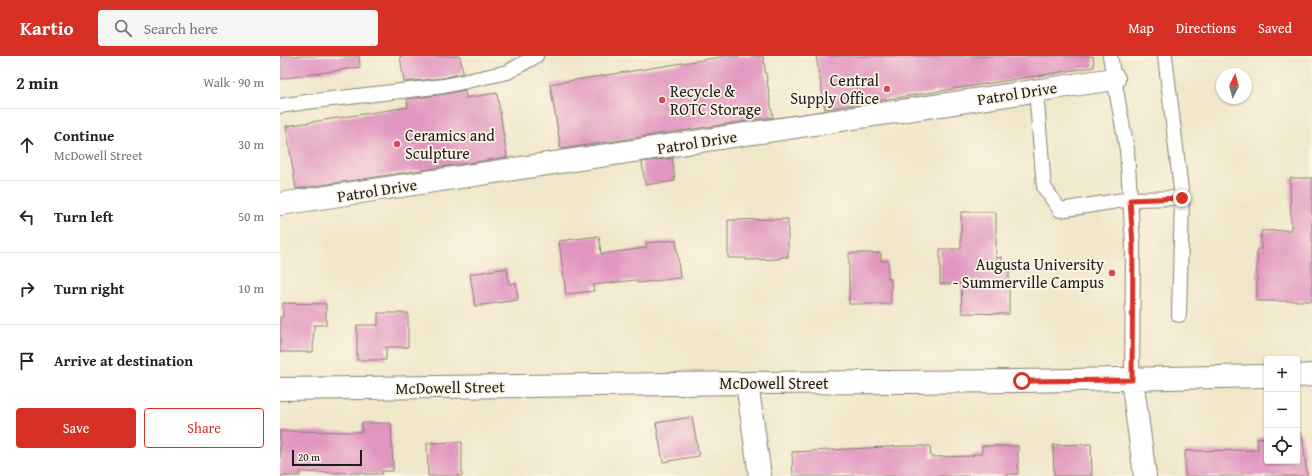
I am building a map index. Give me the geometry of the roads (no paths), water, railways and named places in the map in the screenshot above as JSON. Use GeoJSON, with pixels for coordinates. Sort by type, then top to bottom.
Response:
{"type":"FeatureCollection","features":[{"type":"Feature","properties":{"kind":"street","name":"Patrol Drive"},"geometry":{"type":"LineString","coordinates":[[280,204],[1114,79]]}},
{"type":"Feature","properties":{"kind":"street"},"geometry":{"type":"LineString","coordinates":[[1300,376],[1312,375]]}},
{"type":"Feature","properties":{"kind":"street","name":"McDowell Street"},"geometry":{"type":"LineString","coordinates":[[280,389],[1132,380],[1264,376]]}},
{"type":"Feature","properties":{"kind":"street"},"geometry":{"type":"LineString","coordinates":[[1132,380],[1145,476]]}},
{"type":"Feature","properties":{"kind":"street"},"geometry":{"type":"LineString","coordinates":[[746,383],[760,476]]}},
{"type":"Feature","properties":{"kind":"lane"},"geometry":{"type":"LineString","coordinates":[[280,106],[444,86],[508,72],[536,56]]}},
{"type":"Feature","properties":{"kind":"lane"},"geometry":{"type":"LineString","coordinates":[[1110,56],[1128,150],[1133,245],[1132,380]]}},
{"type":"Feature","properties":{"kind":"lane"},"geometry":{"type":"LineString","coordinates":[[1165,56],[1182,198],[1179,315]]}},
{"type":"Feature","properties":{"kind":"lane"},"geometry":{"type":"LineString","coordinates":[[1036,91],[1044,187],[1060,210],[1130,200],[1182,198]]}},
{"type":"Feature","properties":{"kind":"place","name":"Central Supply Office"},"geometry":{"type":"Point","coordinates":[887,89]}},
{"type":"Feature","properties":{"kind":"place","name":"Recycle & ROTC Storage"},"geometry":{"type":"Point","coordinates":[662,100]}},
{"type":"Feature","properties":{"kind":"place","name":"Ceramics and Sculpture"},"geometry":{"type":"Point","coordinates":[397,144]}},
{"type":"Feature","properties":{"kind":"place","name":"Augusta University - Summerville Campus"},"geometry":{"type":"Point","coordinates":[1112,273]}}]}
